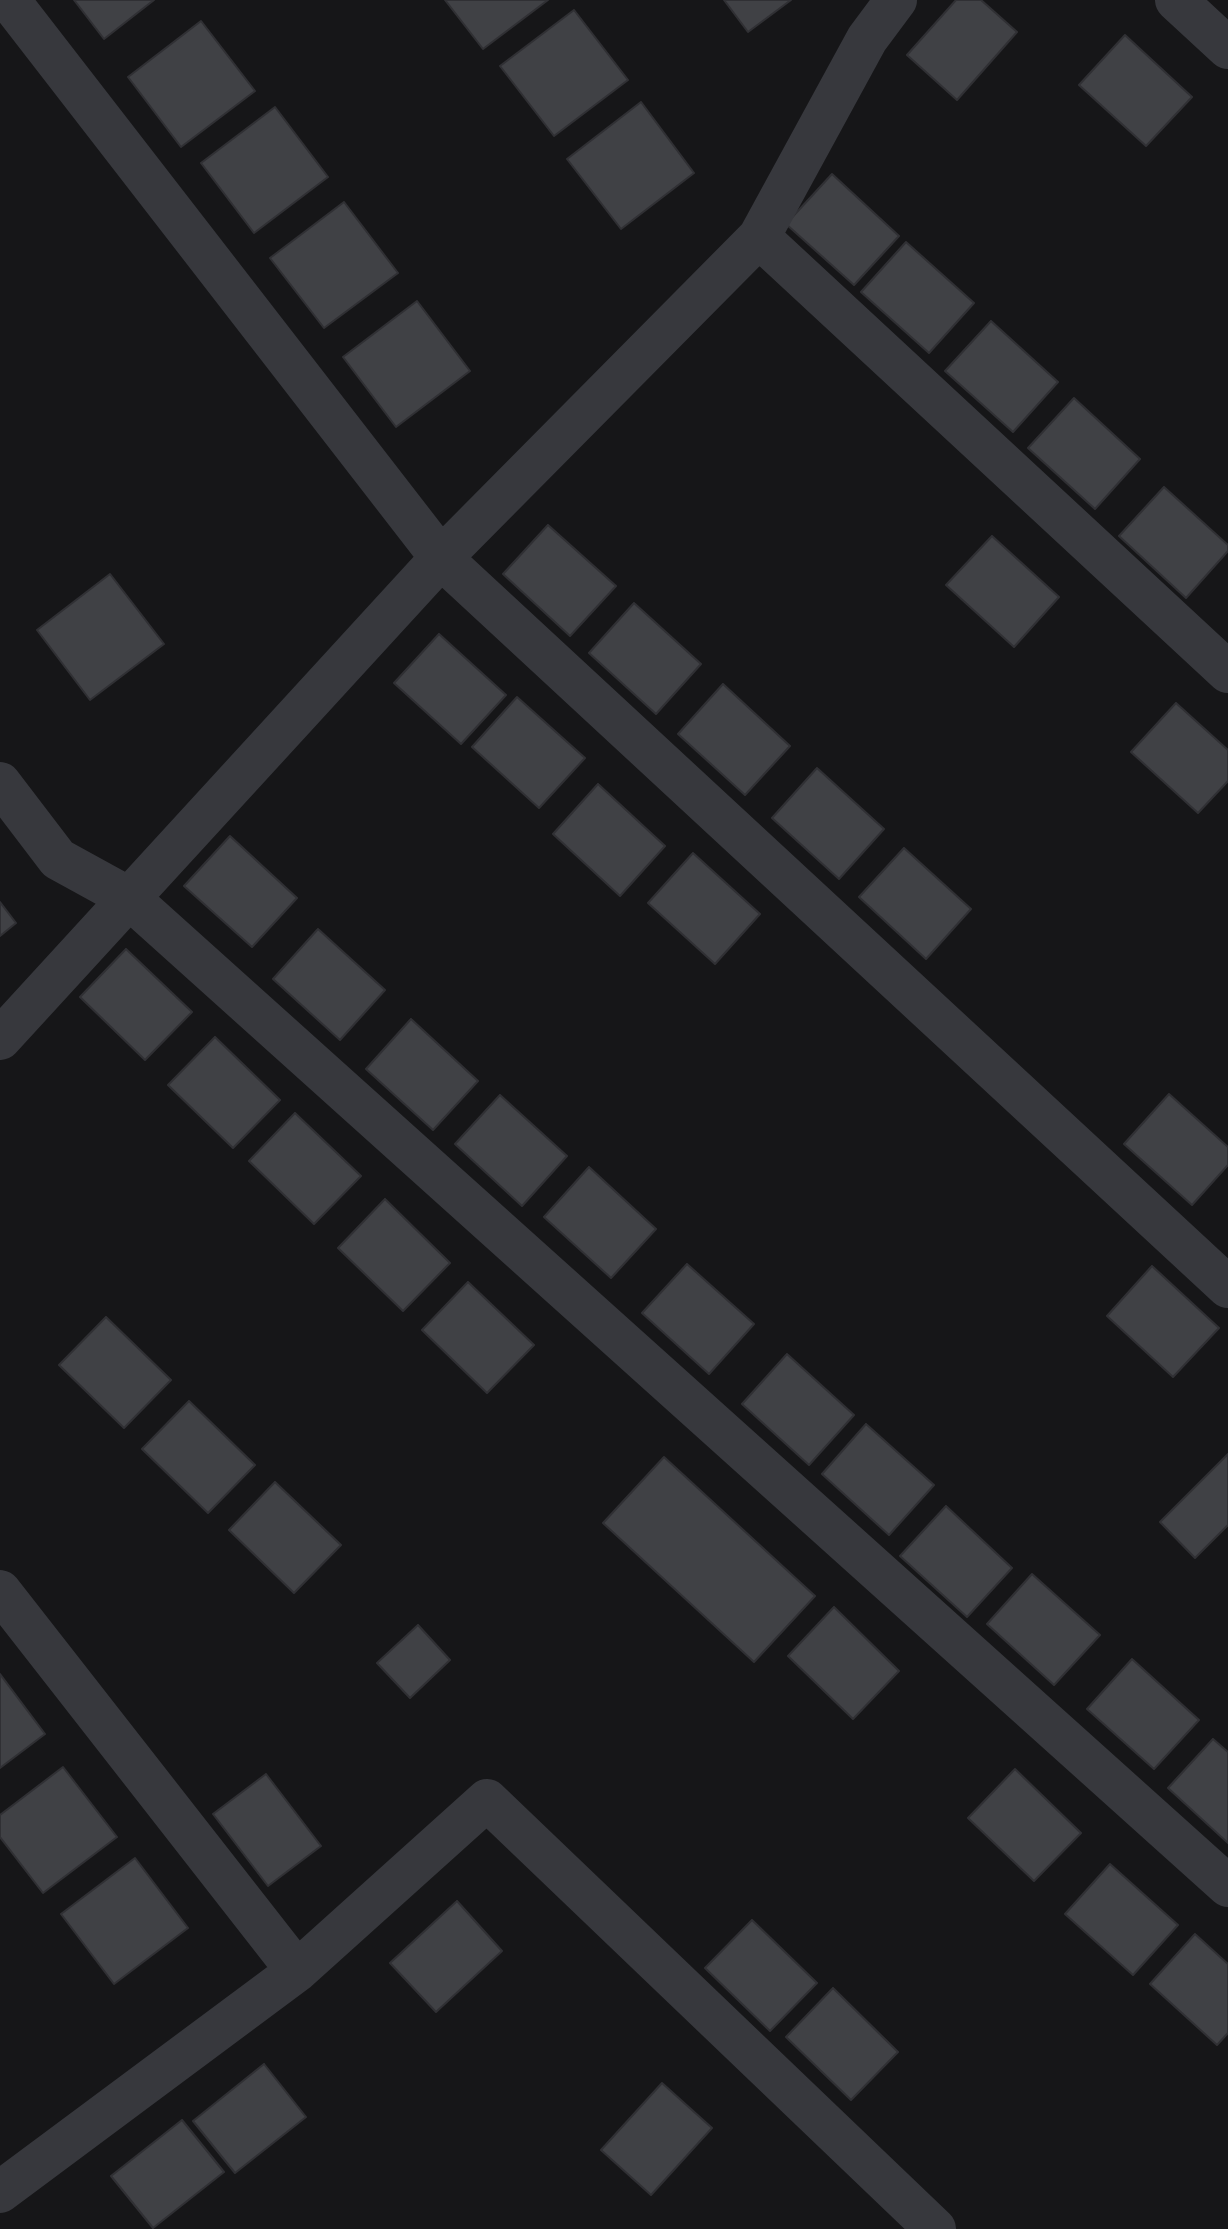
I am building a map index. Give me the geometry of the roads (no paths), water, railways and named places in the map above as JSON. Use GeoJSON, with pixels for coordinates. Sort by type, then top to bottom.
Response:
{"type":"FeatureCollection","features":[{"type":"Feature","properties":{"kind":"street"},"geometry":{"type":"LineString","coordinates":[[9,0],[441,558],[1228,1287]]}},
{"type":"Feature","properties":{"kind":"street"},"geometry":{"type":"LineString","coordinates":[[0,1039],[441,558],[759,237],[867,39],[896,0]]}},
{"type":"Feature","properties":{"kind":"street"},"geometry":{"type":"LineString","coordinates":[[1176,0],[1228,48]]}},
{"type":"Feature","properties":{"kind":"street"},"geometry":{"type":"LineString","coordinates":[[759,237],[1228,672]]}},
{"type":"Feature","properties":{"kind":"street"},"geometry":{"type":"LineString","coordinates":[[0,783],[58,859],[129,898],[1228,1886]]}},
{"type":"Feature","properties":{"kind":"street"},"geometry":{"type":"LineString","coordinates":[[0,1591],[297,1971]]}},
{"type":"Feature","properties":{"kind":"street"},"geometry":{"type":"LineString","coordinates":[[0,2192],[297,1971],[487,1800],[935,2229]]}}]}
